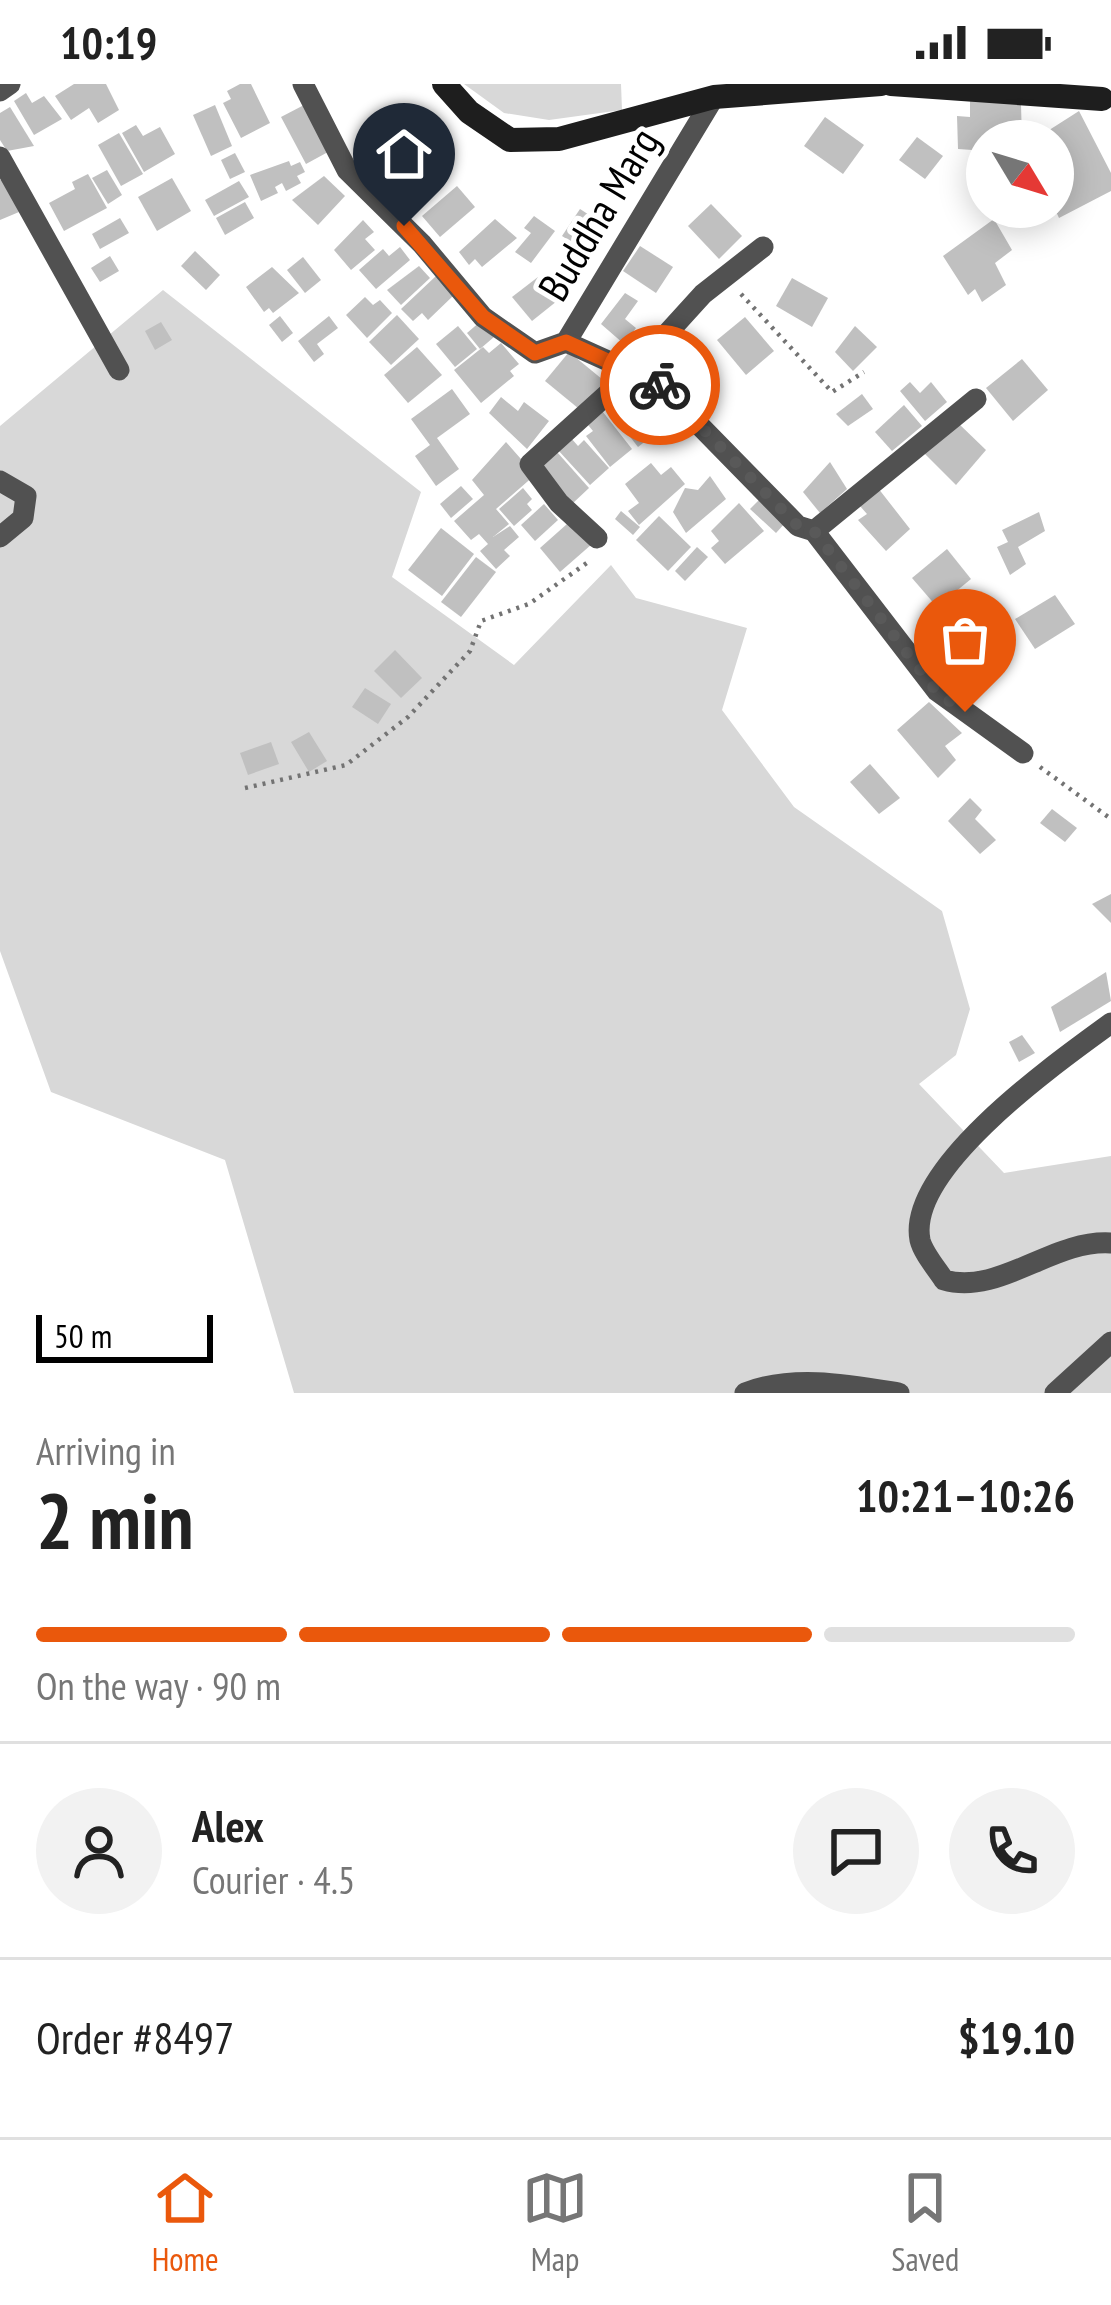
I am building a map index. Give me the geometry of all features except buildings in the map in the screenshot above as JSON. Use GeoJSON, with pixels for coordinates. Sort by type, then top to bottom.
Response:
{"type":"FeatureCollection","features":[{"type":"Feature","properties":{"kind":"main road"},"geometry":{"type":"LineString","coordinates":[[445,84],[469,112],[510,140],[559,139],[714,97],[881,84]]}},
{"type":"Feature","properties":{"kind":"main road"},"geometry":{"type":"LineString","coordinates":[[891,84],[1102,101]]}},
{"type":"Feature","properties":{"kind":"street"},"geometry":{"type":"LineString","coordinates":[[0,91],[10,84]]}},
{"type":"Feature","properties":{"kind":"street","name":"Buddha Marg"},"geometry":{"type":"LineString","coordinates":[[303,84],[347,170],[422,244],[483,317],[535,353],[566,342],[714,97]]}},
{"type":"Feature","properties":{"kind":"street"},"geometry":{"type":"LineString","coordinates":[[1,161],[119,370]]}},
{"type":"Feature","properties":{"kind":"street"},"geometry":{"type":"LineString","coordinates":[[597,538],[559,503],[530,464],[633,371],[725,276],[763,247]]}},
{"type":"Feature","properties":{"kind":"street"},"geometry":{"type":"LineString","coordinates":[[566,342],[658,384],[798,526],[814,531],[937,692],[1023,753]]}},
{"type":"Feature","properties":{"kind":"street"},"geometry":{"type":"LineString","coordinates":[[814,531],[976,399]]}},
{"type":"Feature","properties":{"kind":"street"},"geometry":{"type":"LineString","coordinates":[[0,481],[26,496],[23,518],[0,537]]}},
{"type":"Feature","properties":{"kind":"street"},"geometry":{"type":"LineString","coordinates":[[1111,1023],[1048,1069],[944,1164],[926,1199],[920,1240],[944,1280],[969,1288],[1056,1251],[1111,1243]]}},
{"type":"Feature","properties":{"kind":"street"},"geometry":{"type":"LineString","coordinates":[[1055,1393],[1111,1342]]}},
{"type":"Feature","properties":{"kind":"street"},"geometry":{"type":"LineString","coordinates":[[745,1393],[761,1386],[825,1382],[899,1393]]}},
{"type":"Feature","properties":{"kind":"path"},"geometry":{"type":"LineString","coordinates":[[725,276],[832,392],[865,372]]}},
{"type":"Feature","properties":{"kind":"path"},"geometry":{"type":"LineString","coordinates":[[245,788],[346,765],[408,717],[470,651],[481,621],[529,604],[592,560],[597,538]]}},
{"type":"Feature","properties":{"kind":"path"},"geometry":{"type":"LineString","coordinates":[[1023,753],[1111,818]]}},
{"type":"Feature","properties":{"kind":"shaded area"},"geometry":{"type":"Polygon","coordinates":[[[464,84],[621,84],[622,110],[549,120],[504,113],[464,84]]]}},
{"type":"Feature","properties":{"kind":"shaded area"},"geometry":{"type":"Polygon","coordinates":[[[163,290],[421,492],[392,577],[514,665],[611,565],[636,598],[747,628],[722,710],[794,807],[942,911],[970,1009],[956,1055],[919,1084],[1004,1173],[1111,1156],[1111,1393],[294,1393],[225,1160],[51,1092],[0,951],[0,426],[163,290]]]}},
{"type":"Feature","properties":{"kind":"way so far"},"geometry":{"type":"LineString","coordinates":[[660,385],[798,526],[814,531],[937,692],[965,712]]}},
{"type":"Feature","properties":{"kind":"route"},"geometry":{"type":"LineString","coordinates":[[404,226],[483,317],[535,353],[566,342],[660,385]]}}]}
